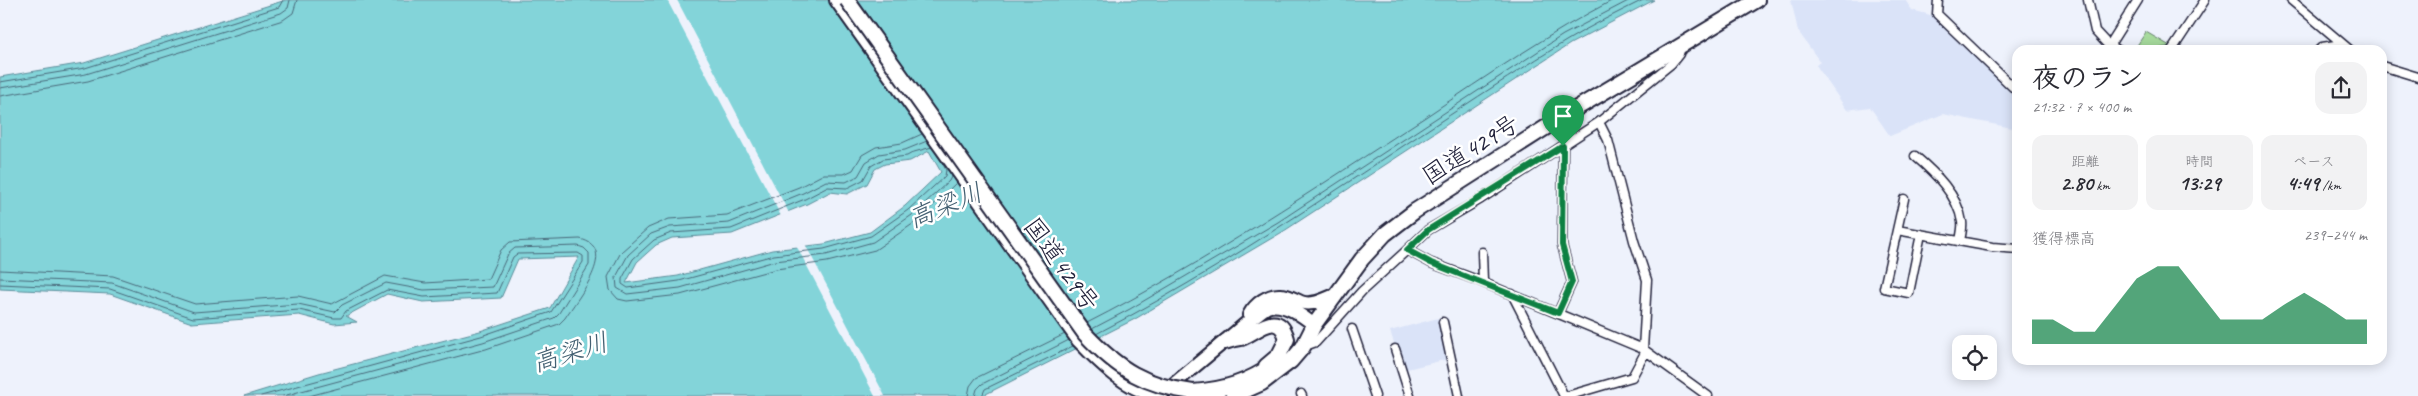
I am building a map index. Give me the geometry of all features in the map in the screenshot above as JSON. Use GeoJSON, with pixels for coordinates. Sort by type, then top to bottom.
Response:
{"type":"FeatureCollection","features":[{"type":"Feature","properties":{"kind":"highway","name":"国道429号"},"geometry":{"type":"LineString","coordinates":[[837,0],[1079,340],[1105,366],[1120,377],[1150,394],[1159,396]]}},
{"type":"Feature","properties":{"kind":"highway","name":"国道429号"},"geometry":{"type":"LineString","coordinates":[[847,0],[1085,334],[1110,359],[1126,371],[1156,385],[1193,392],[1229,387],[1245,381],[1281,358],[1314,325]]}},
{"type":"Feature","properties":{"kind":"highway","name":"国道429号"},"geometry":{"type":"LineString","coordinates":[[1233,396],[1262,383],[1277,373],[1303,347],[1314,325],[1362,259],[1385,234],[1414,211],[1757,0]]}},
{"type":"Feature","properties":{"kind":"highway"},"geometry":{"type":"LineString","coordinates":[[1225,342],[1242,337],[1262,325],[1270,323],[1277,324],[1285,333],[1287,339],[1279,355],[1245,381]]}},
{"type":"Feature","properties":{"kind":"main road"},"geometry":{"type":"LineString","coordinates":[[1239,330],[1252,310],[1261,301],[1270,297],[1282,295],[1305,303],[1313,303],[1335,295]]}},
{"type":"Feature","properties":{"kind":"main road"},"geometry":{"type":"LineString","coordinates":[[1159,396],[1256,315],[1270,306],[1286,308],[1301,314],[1314,325]]}},
{"type":"Feature","properties":{"kind":"street"},"geometry":{"type":"LineString","coordinates":[[1938,0],[1937,14],[2012,86]]}},
{"type":"Feature","properties":{"kind":"street"},"geometry":{"type":"LineString","coordinates":[[2088,0],[2095,31],[2106,45]]}},
{"type":"Feature","properties":{"kind":"street"},"geometry":{"type":"LineString","coordinates":[[2110,45],[2138,0]]}},
{"type":"Feature","properties":{"kind":"street"},"geometry":{"type":"LineString","coordinates":[[2175,45],[2205,0]]}},
{"type":"Feature","properties":{"kind":"street"},"geometry":{"type":"LineString","coordinates":[[2291,0],[2342,44]]}},
{"type":"Feature","properties":{"kind":"street"},"geometry":{"type":"LineString","coordinates":[[2335,45],[2342,44]]}},
{"type":"Feature","properties":{"kind":"street"},"geometry":{"type":"LineString","coordinates":[[1303,347],[1316,342],[1362,291],[1428,230],[1600,122],[1671,64],[1679,54],[1682,45]]}},
{"type":"Feature","properties":{"kind":"street"},"geometry":{"type":"LineString","coordinates":[[2387,68],[2418,77]]}},
{"type":"Feature","properties":{"kind":"street"},"geometry":{"type":"LineString","coordinates":[[1512,294],[1566,396],[1632,377],[1644,350],[1647,280],[1634,241],[1608,140],[1600,122]]}},
{"type":"Feature","properties":{"kind":"street"},"geometry":{"type":"LineString","coordinates":[[1558,313],[1572,282],[1562,245],[1563,146]]}},
{"type":"Feature","properties":{"kind":"street"},"geometry":{"type":"LineString","coordinates":[[1915,156],[1932,171],[1954,198],[1963,222],[1960,241]]}},
{"type":"Feature","properties":{"kind":"street"},"geometry":{"type":"LineString","coordinates":[[1904,199],[1884,288],[1908,293],[1920,234]]}},
{"type":"Feature","properties":{"kind":"street"},"geometry":{"type":"LineString","coordinates":[[1898,230],[1992,247],[2012,249]]}},
{"type":"Feature","properties":{"kind":"street"},"geometry":{"type":"LineString","coordinates":[[1407,250],[1431,263],[1483,282],[1644,350],[1708,396]]}},
{"type":"Feature","properties":{"kind":"street"},"geometry":{"type":"LineString","coordinates":[[1482,252],[1483,282]]}},
{"type":"Feature","properties":{"kind":"street"},"geometry":{"type":"LineString","coordinates":[[1443,322],[1456,395]]}},
{"type":"Feature","properties":{"kind":"street"},"geometry":{"type":"LineString","coordinates":[[1352,329],[1375,396]]}},
{"type":"Feature","properties":{"kind":"street"},"geometry":{"type":"LineString","coordinates":[[1395,349],[1410,396]]}},
{"type":"Feature","properties":{"kind":"shaded area"},"geometry":{"type":"Polygon","coordinates":[[[1791,0],[1905,0],[1912,10],[1934,16],[2012,93],[2012,128],[1943,114],[1890,136],[1870,107],[1847,110],[1816,65],[1820,62],[1798,31],[1791,0]]]}},
{"type":"Feature","properties":{"kind":"shaded area"},"geometry":{"type":"Polygon","coordinates":[[[1438,318],[1448,359],[1403,370],[1390,331],[1438,318]]]}},
{"type":"Feature","properties":{"kind":"green space"},"geometry":{"type":"Polygon","coordinates":[[[2146,32],[2168,45],[2137,45],[2146,32]]]}},
{"type":"Feature","properties":{"kind":"water","name":"高梁川"},"geometry":{"type":"Polygon","coordinates":[[[286,0],[1654,0],[1570,44],[1284,231],[1135,319],[982,396],[244,396],[319,373],[480,331],[550,308],[579,257],[518,259],[501,298],[423,302],[387,294],[346,316],[357,322],[334,324],[299,315],[192,323],[110,294],[0,289],[0,77],[84,63],[286,0]],[[929,151],[910,161],[885,164],[875,169],[867,184],[847,194],[830,192],[807,204],[732,234],[672,238],[656,245],[637,262],[626,283],[678,276],[772,250],[824,244],[870,232],[905,206],[941,172],[929,151]]]}},
{"type":"Feature","properties":{"kind":"pier"},"geometry":{"type":"Polygon","coordinates":[[[667,0],[677,0],[789,213],[781,216],[667,0]]]}},
{"type":"Feature","properties":{"kind":"pier"},"geometry":{"type":"Polygon","coordinates":[[[805,244],[885,396],[875,396],[796,245],[805,244]]]}},
{"type":"Feature","properties":{"kind":"route"},"geometry":{"type":"LineString","coordinates":[[1563,146],[1562,245],[1572,282],[1558,313],[1431,263],[1407,250],[1428,230],[1481,199],[1563,146]]}}]}
